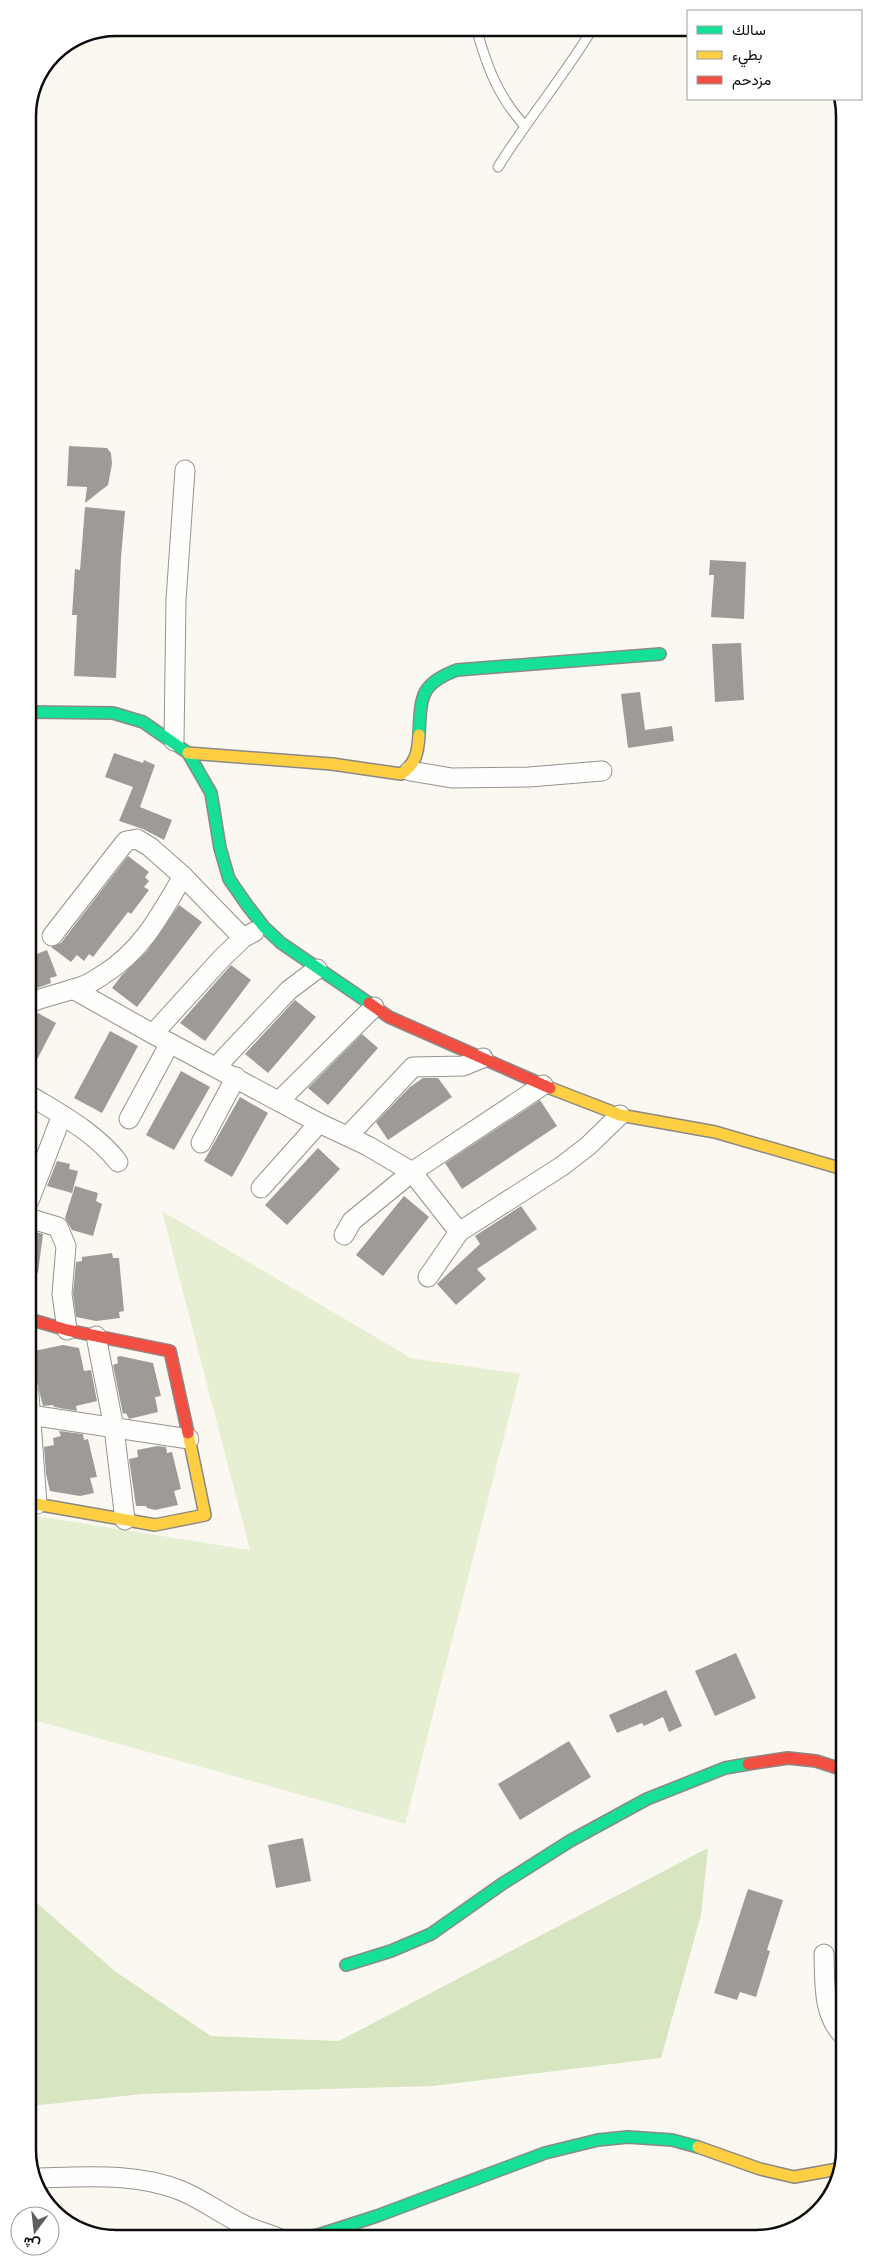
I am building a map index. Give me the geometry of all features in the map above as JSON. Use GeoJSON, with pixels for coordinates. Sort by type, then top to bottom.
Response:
{"type":"FeatureCollection","features":[{"type":"Feature","properties":{"kind":"street"},"geometry":{"type":"LineString","coordinates":[[181,747],[176,600],[185,470]]}},
{"type":"Feature","properties":{"kind":"street"},"geometry":{"type":"LineString","coordinates":[[410,771],[414,764],[417,748],[420,709],[424,692],[432,682],[444,675],[457,670],[660,654]]}},
{"type":"Feature","properties":{"kind":"street"},"geometry":{"type":"LineString","coordinates":[[36,712],[113,713],[143,722],[181,747],[211,793],[220,848],[229,879],[264,927],[281,943],[317,969],[389,1017],[543,1085],[620,1115],[715,1132],[836,1167]]}},
{"type":"Feature","properties":{"kind":"street"},"geometry":{"type":"LineString","coordinates":[[181,747],[332,764],[393,774],[410,771],[452,778],[529,777],[602,771]]}},
{"type":"Feature","properties":{"kind":"street"},"geometry":{"type":"LineString","coordinates":[[52,936],[126,841],[137,839],[150,847],[183,876],[243,938]]}},
{"type":"Feature","properties":{"kind":"street"},"geometry":{"type":"LineString","coordinates":[[36,1000],[47,995],[81,987],[131,955],[154,925],[183,876]]}},
{"type":"Feature","properties":{"kind":"street"},"geometry":{"type":"LineString","coordinates":[[129,1120],[161,1039],[243,938],[264,927]]}},
{"type":"Feature","properties":{"kind":"street"},"geometry":{"type":"LineString","coordinates":[[216,1067],[289,990],[317,969]]}},
{"type":"Feature","properties":{"kind":"street"},"geometry":{"type":"LineString","coordinates":[[73,988],[161,1039],[280,1100],[319,1123],[348,1136],[412,1172],[459,1232]]}},
{"type":"Feature","properties":{"kind":"street"},"geometry":{"type":"LineString","coordinates":[[280,1100],[374,1007]]}},
{"type":"Feature","properties":{"kind":"street"},"geometry":{"type":"LineString","coordinates":[[348,1136],[414,1067],[463,1066],[483,1058]]}},
{"type":"Feature","properties":{"kind":"street"},"geometry":{"type":"LineString","coordinates":[[201,1143],[236,1077]]}},
{"type":"Feature","properties":{"kind":"street"},"geometry":{"type":"LineString","coordinates":[[344,1235],[352,1221],[412,1172],[543,1085]]}},
{"type":"Feature","properties":{"kind":"street"},"geometry":{"type":"LineString","coordinates":[[36,1098],[108,1149],[118,1162]]}},
{"type":"Feature","properties":{"kind":"street"},"geometry":{"type":"LineString","coordinates":[[36,1183],[62,1115]]}},
{"type":"Feature","properties":{"kind":"street"},"geometry":{"type":"LineString","coordinates":[[428,1277],[459,1232],[562,1166],[588,1146],[620,1115]]}},
{"type":"Feature","properties":{"kind":"street"},"geometry":{"type":"LineString","coordinates":[[262,1188],[319,1123]]}},
{"type":"Feature","properties":{"kind":"street"},"geometry":{"type":"LineString","coordinates":[[36,1220],[58,1227],[66,1246],[62,1294],[67,1330]]}},
{"type":"Feature","properties":{"kind":"street"},"geometry":{"type":"LineString","coordinates":[[36,1321],[67,1330],[170,1351],[205,1515],[156,1525],[36,1505]]}},
{"type":"Feature","properties":{"kind":"street"},"geometry":{"type":"LineString","coordinates":[[96,1336],[114,1428],[125,1520]]}},
{"type":"Feature","properties":{"kind":"street"},"geometry":{"type":"LineString","coordinates":[[36,1417],[189,1439]]}},
{"type":"Feature","properties":{"kind":"street"},"geometry":{"type":"LineString","coordinates":[[346,1964],[390,1951],[431,1934],[502,1884],[570,1841],[647,1800],[725,1768],[788,1758],[816,1761],[836,1767]]}},
{"type":"Feature","properties":{"kind":"street"},"geometry":{"type":"LineString","coordinates":[[824,1954],[828,2006],[836,2025]]}},
{"type":"Feature","properties":{"kind":"street"},"geometry":{"type":"LineString","coordinates":[[331,2230],[377,2216],[545,2153],[598,2140],[628,2138],[672,2140],[694,2144],[760,2169],[794,2177],[833,2171]]}},
{"type":"Feature","properties":{"kind":"street"},"geometry":{"type":"LineString","coordinates":[[41,2178],[130,2179],[164,2185],[182,2191],[244,2225],[257,2230]]}},
{"type":"Feature","properties":{"kind":"lane"},"geometry":{"type":"LineString","coordinates":[[479,36],[497,88],[508,107],[524,125]]}},
{"type":"Feature","properties":{"kind":"lane"},"geometry":{"type":"LineString","coordinates":[[498,167],[524,125],[554,88],[588,36]]}},
{"type":"Feature","properties":{"kind":"green space"},"geometry":{"type":"Polygon","coordinates":[[[162,1211],[411,1358],[520,1374],[405,1824],[36,1721],[36,1516],[250,1550],[162,1211]]]}},
{"type":"Feature","properties":{"kind":"green space"},"geometry":{"type":"Polygon","coordinates":[[[708,1848],[701,1915],[661,2058],[433,2086],[142,2094],[36,2105],[36,1902],[116,1972],[211,2036],[339,2041],[708,1848]]]}},
{"type":"Feature","properties":{"kind":"building"},"geometry":{"type":"Polygon","coordinates":[[[69,446],[107,448],[111,453],[112,464],[108,485],[85,503],[87,487],[67,486],[69,446]]]}},
{"type":"Feature","properties":{"kind":"building"},"geometry":{"type":"Polygon","coordinates":[[[85,507],[125,511],[121,557],[116,678],[74,676],[77,615],[72,615],[75,569],[80,570],[85,507]]]}},
{"type":"Feature","properties":{"kind":"building"},"geometry":{"type":"Polygon","coordinates":[[[710,560],[746,562],[744,619],[711,617],[714,575],[709,575],[710,560]]]}},
{"type":"Feature","properties":{"kind":"building"},"geometry":{"type":"Polygon","coordinates":[[[741,643],[744,700],[715,702],[712,644],[741,643]]]}},
{"type":"Feature","properties":{"kind":"building"},"geometry":{"type":"Polygon","coordinates":[[[640,692],[645,730],[672,726],[674,741],[628,748],[621,694],[640,692]]]}},
{"type":"Feature","properties":{"kind":"building"},"geometry":{"type":"Polygon","coordinates":[[[114,753],[143,763],[144,760],[155,765],[140,807],[172,820],[164,840],[143,829],[119,821],[133,787],[105,777],[114,753]]]}},
{"type":"Feature","properties":{"kind":"building"},"geometry":{"type":"Polygon","coordinates":[[[128,856],[149,872],[145,877],[149,881],[144,887],[149,890],[131,914],[128,912],[93,957],[89,954],[84,961],[77,955],[71,962],[51,947],[61,943],[128,856]]]}},
{"type":"Feature","properties":{"kind":"building"},"geometry":{"type":"Polygon","coordinates":[[[179,905],[202,922],[137,1007],[112,988],[122,975],[147,951],[179,905]]]}},
{"type":"Feature","properties":{"kind":"building"},"geometry":{"type":"Polygon","coordinates":[[[47,950],[57,976],[50,978],[51,983],[36,988],[36,954],[47,950]]]}},
{"type":"Feature","properties":{"kind":"building"},"geometry":{"type":"Polygon","coordinates":[[[231,965],[251,980],[205,1041],[180,1023],[231,965]]]}},
{"type":"Feature","properties":{"kind":"building"},"geometry":{"type":"Polygon","coordinates":[[[295,1000],[316,1017],[268,1073],[245,1054],[295,1000]]]}},
{"type":"Feature","properties":{"kind":"building"},"geometry":{"type":"Polygon","coordinates":[[[36,1012],[56,1023],[36,1062],[36,1012]]]}},
{"type":"Feature","properties":{"kind":"building"},"geometry":{"type":"Polygon","coordinates":[[[110,1031],[138,1046],[102,1113],[74,1098],[110,1031]]]}},
{"type":"Feature","properties":{"kind":"building"},"geometry":{"type":"Polygon","coordinates":[[[362,1034],[378,1048],[328,1105],[308,1088],[362,1034]]]}},
{"type":"Feature","properties":{"kind":"building"},"geometry":{"type":"Polygon","coordinates":[[[181,1071],[210,1087],[174,1150],[146,1135],[181,1071]]]}},
{"type":"Feature","properties":{"kind":"building"},"geometry":{"type":"Polygon","coordinates":[[[423,1078],[438,1078],[452,1097],[388,1140],[376,1122],[410,1087],[423,1078]]]}},
{"type":"Feature","properties":{"kind":"building"},"geometry":{"type":"Polygon","coordinates":[[[240,1097],[268,1113],[232,1177],[204,1161],[240,1097]]]}},
{"type":"Feature","properties":{"kind":"building"},"geometry":{"type":"Polygon","coordinates":[[[540,1100],[557,1126],[462,1189],[445,1163],[540,1100]]]}},
{"type":"Feature","properties":{"kind":"building"},"geometry":{"type":"Polygon","coordinates":[[[318,1148],[340,1169],[287,1225],[265,1205],[318,1148]]]}},
{"type":"Feature","properties":{"kind":"building"},"geometry":{"type":"Polygon","coordinates":[[[57,1161],[70,1164],[69,1169],[78,1171],[72,1193],[47,1186],[57,1161]]]}},
{"type":"Feature","properties":{"kind":"building"},"geometry":{"type":"Polygon","coordinates":[[[75,1186],[98,1193],[96,1201],[102,1204],[93,1236],[72,1230],[65,1218],[75,1186]]]}},
{"type":"Feature","properties":{"kind":"building"},"geometry":{"type":"Polygon","coordinates":[[[404,1196],[429,1217],[383,1276],[356,1255],[404,1196]]]}},
{"type":"Feature","properties":{"kind":"building"},"geometry":{"type":"Polygon","coordinates":[[[521,1206],[537,1229],[477,1269],[486,1279],[456,1305],[437,1284],[480,1244],[475,1236],[521,1206]]]}},
{"type":"Feature","properties":{"kind":"building"},"geometry":{"type":"Polygon","coordinates":[[[36,1232],[43,1234],[38,1273],[36,1273],[36,1232]]]}},
{"type":"Feature","properties":{"kind":"building"},"geometry":{"type":"Polygon","coordinates":[[[112,1253],[113,1258],[119,1258],[124,1311],[119,1312],[120,1318],[96,1321],[76,1317],[73,1294],[76,1262],[82,1261],[82,1257],[112,1253]]]}},
{"type":"Feature","properties":{"kind":"building"},"geometry":{"type":"Polygon","coordinates":[[[63,1345],[79,1348],[84,1371],[91,1370],[97,1401],[76,1406],[77,1411],[54,1407],[53,1405],[43,1406],[36,1379],[36,1351],[63,1345]]]}},
{"type":"Feature","properties":{"kind":"building"},"geometry":{"type":"Polygon","coordinates":[[[117,1357],[153,1363],[161,1396],[155,1397],[158,1412],[129,1419],[126,1413],[123,1414],[113,1365],[118,1363],[117,1357]]]}},
{"type":"Feature","properties":{"kind":"building"},"geometry":{"type":"Polygon","coordinates":[[[59,1431],[83,1434],[84,1440],[88,1439],[97,1477],[90,1478],[94,1493],[80,1496],[50,1491],[46,1474],[44,1447],[54,1445],[53,1438],[61,1436],[59,1431]]]}},
{"type":"Feature","properties":{"kind":"building"},"geometry":{"type":"Polygon","coordinates":[[[157,1446],[166,1447],[167,1453],[172,1452],[181,1489],[174,1491],[178,1505],[155,1510],[146,1506],[136,1506],[129,1459],[138,1457],[137,1450],[157,1446]]]}},
{"type":"Feature","properties":{"kind":"building"},"geometry":{"type":"Polygon","coordinates":[[[736,1653],[756,1698],[715,1716],[695,1671],[736,1653]]]}},
{"type":"Feature","properties":{"kind":"building"},"geometry":{"type":"Polygon","coordinates":[[[666,1690],[682,1726],[669,1732],[663,1717],[644,1726],[642,1723],[617,1733],[609,1715],[666,1690]]]}},
{"type":"Feature","properties":{"kind":"building"},"geometry":{"type":"Polygon","coordinates":[[[569,1741],[591,1777],[520,1820],[498,1784],[569,1741]]]}},
{"type":"Feature","properties":{"kind":"building"},"geometry":{"type":"Polygon","coordinates":[[[303,1838],[311,1881],[276,1888],[268,1845],[303,1838]]]}},
{"type":"Feature","properties":{"kind":"building"},"geometry":{"type":"Polygon","coordinates":[[[748,1889],[783,1900],[767,1950],[770,1951],[756,1997],[740,1992],[737,2000],[714,1993],[748,1889]]]}},
{"type":"Feature","properties":{"kind":"traffic: fast"},"geometry":{"type":"LineString","coordinates":[[419,735],[420,711],[424,694],[435,681],[457,670],[660,654]]}},
{"type":"Feature","properties":{"kind":"traffic: fast"},"geometry":{"type":"LineString","coordinates":[[36,712],[113,713],[143,722],[188,753],[211,793],[220,848],[229,879],[247,905],[264,927],[281,943],[369,1003]]}},
{"type":"Feature","properties":{"kind":"traffic: fast"},"geometry":{"type":"LineString","coordinates":[[346,1965],[391,1951],[431,1934],[502,1884],[570,1841],[647,1799],[725,1768],[748,1764]]}},
{"type":"Feature","properties":{"kind":"traffic: fast"},"geometry":{"type":"LineString","coordinates":[[334,2230],[377,2216],[545,2153],[598,2140],[628,2137],[672,2140],[698,2147]]}},
{"type":"Feature","properties":{"kind":"traffic: slow"},"geometry":{"type":"LineString","coordinates":[[188,753],[332,764],[401,774],[413,762],[418,747],[419,735]]}},
{"type":"Feature","properties":{"kind":"traffic: slow"},"geometry":{"type":"LineString","coordinates":[[550,1088],[620,1115],[715,1132],[836,1167]]}},
{"type":"Feature","properties":{"kind":"traffic: slow"},"geometry":{"type":"LineString","coordinates":[[36,1504],[155,1525],[205,1515],[188,1433]]}},
{"type":"Feature","properties":{"kind":"traffic: slow"},"geometry":{"type":"LineString","coordinates":[[698,2147],[760,2169],[794,2177],[833,2170]]}},
{"type":"Feature","properties":{"kind":"traffic: jam"},"geometry":{"type":"LineString","coordinates":[[369,1003],[389,1017],[550,1088]]}},
{"type":"Feature","properties":{"kind":"traffic: jam"},"geometry":{"type":"LineString","coordinates":[[36,1321],[67,1330],[170,1351],[188,1433]]}},
{"type":"Feature","properties":{"kind":"traffic: jam"},"geometry":{"type":"LineString","coordinates":[[748,1764],[788,1758],[816,1761],[836,1767]]}}]}
